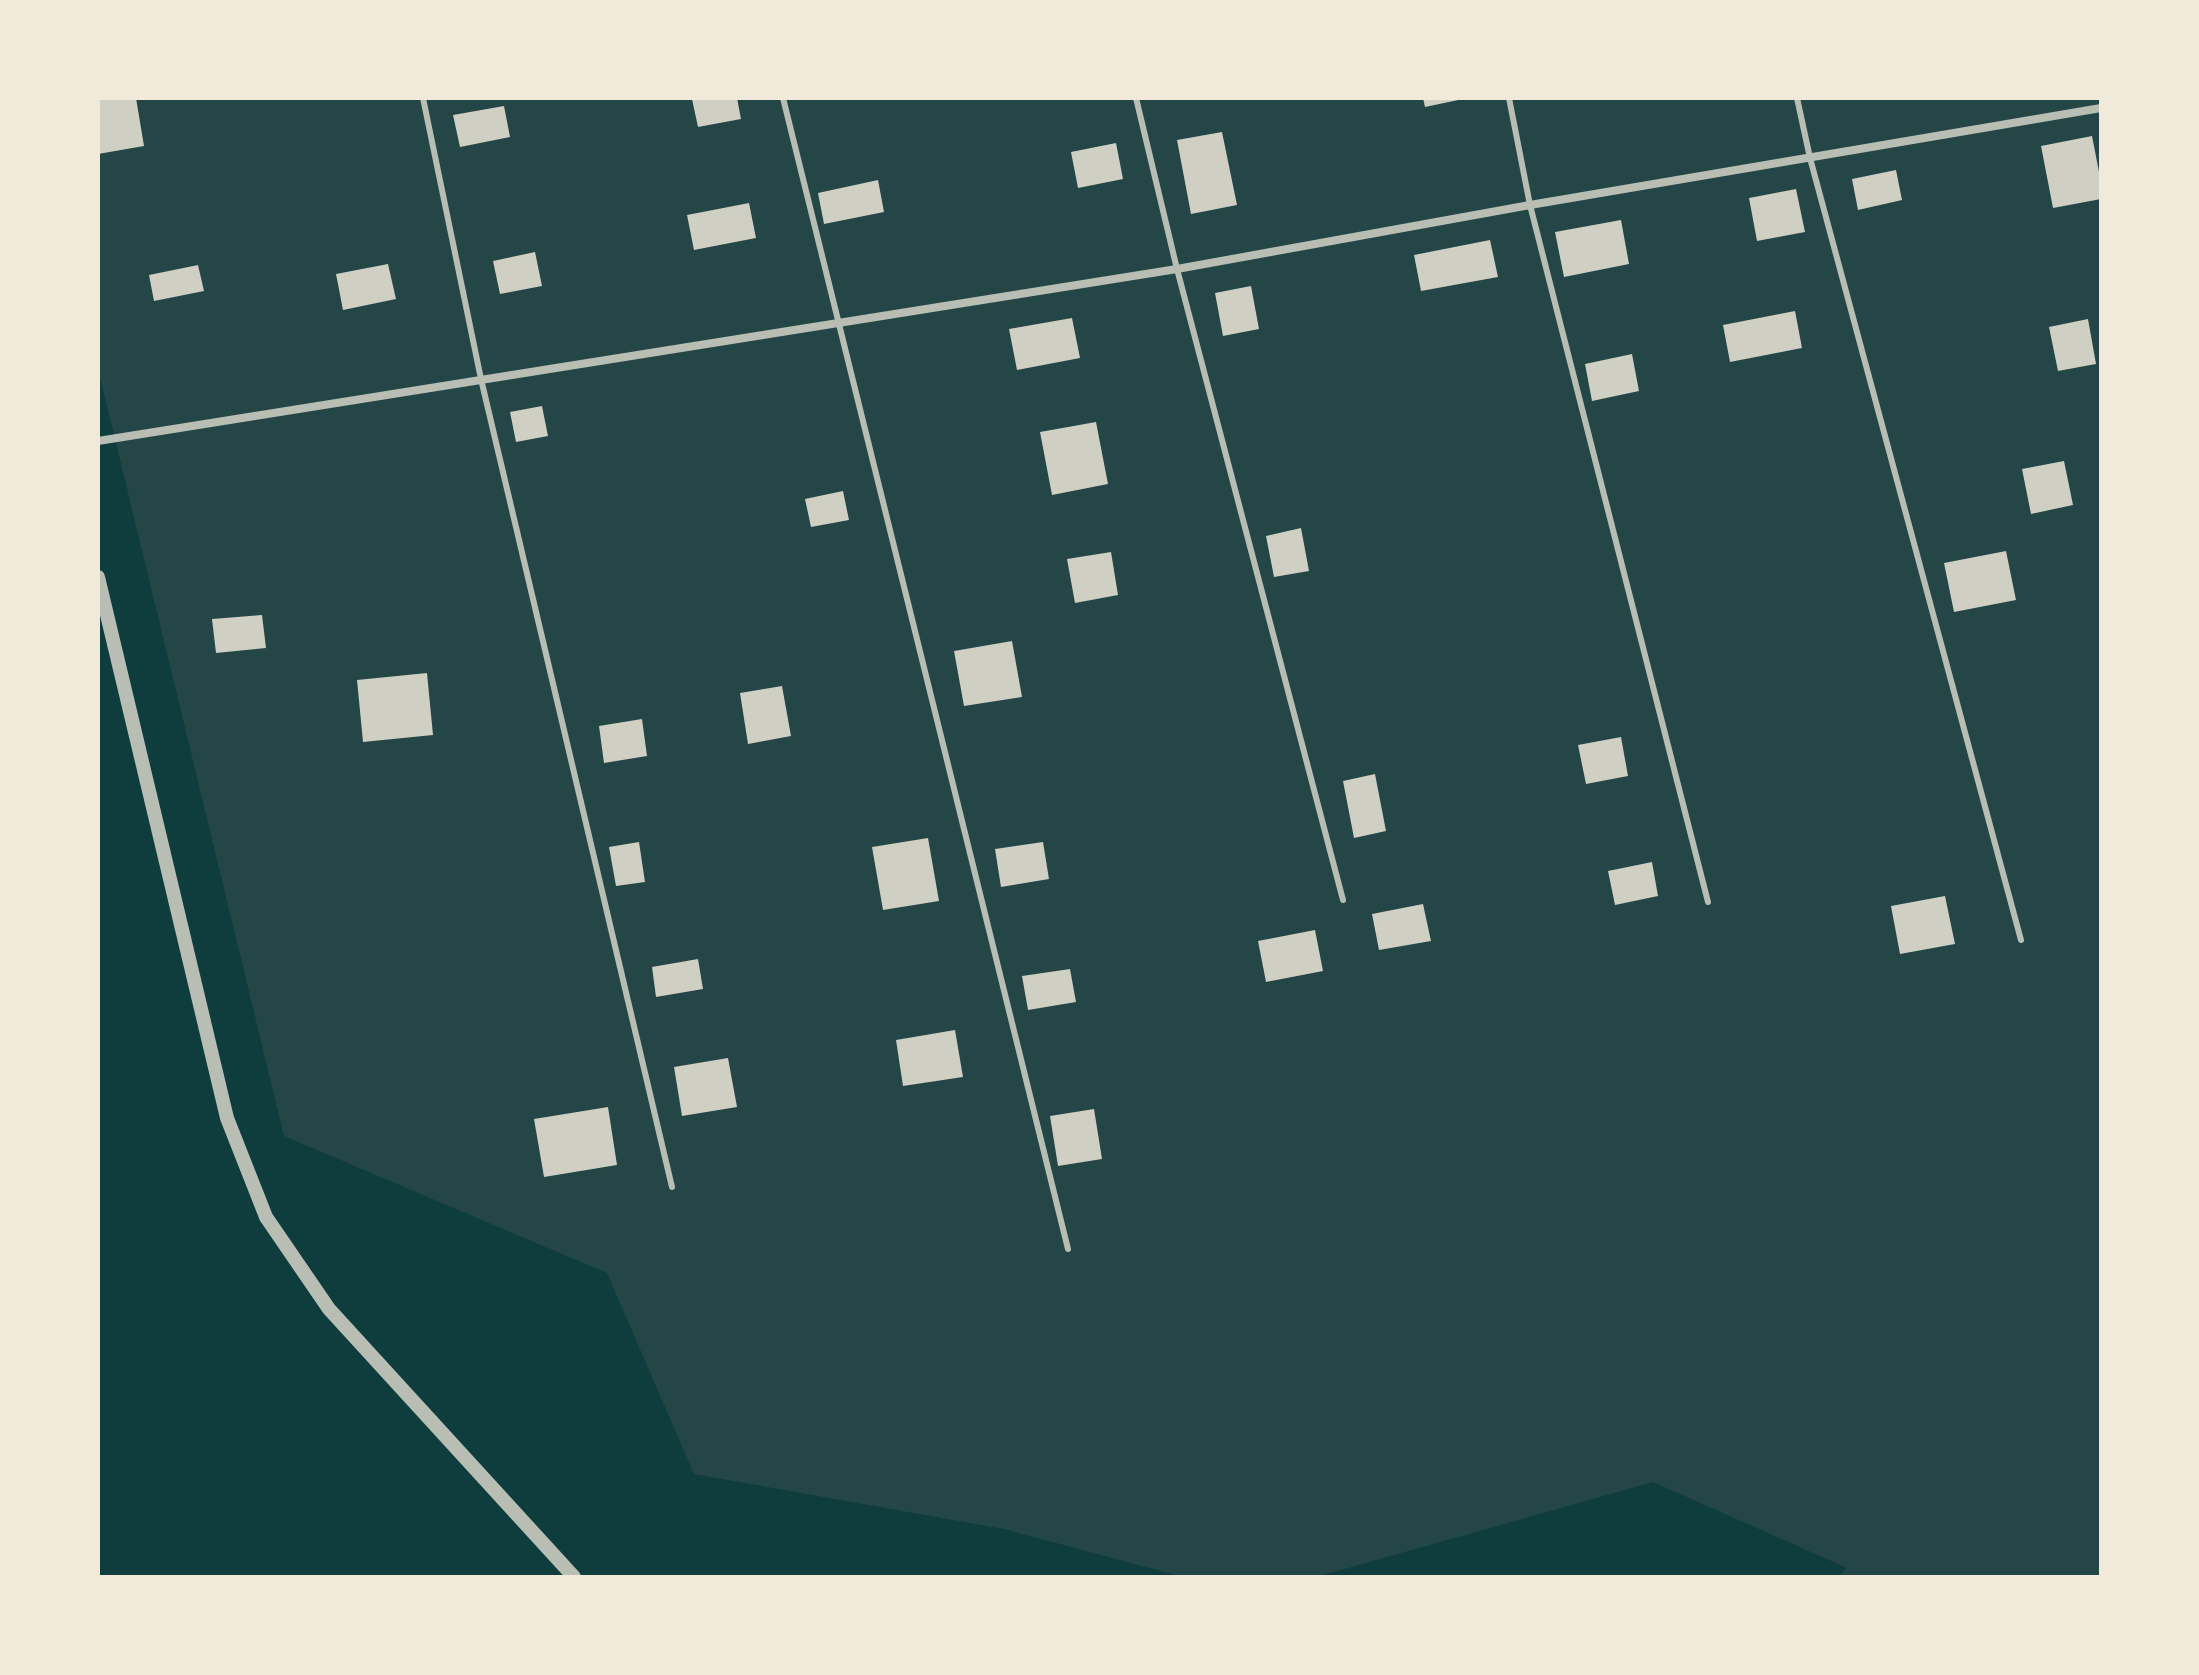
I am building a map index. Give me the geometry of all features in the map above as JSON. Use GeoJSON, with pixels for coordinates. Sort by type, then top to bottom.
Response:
{"type":"FeatureCollection","features":[{"type":"Feature","properties":{"kind":"street"},"geometry":{"type":"LineString","coordinates":[[98,441],[1177,269],[1530,205],[2101,108]]}},
{"type":"Feature","properties":{"kind":"street"},"geometry":{"type":"LineString","coordinates":[[98,577],[227,1118],[266,1217],[329,1309],[574,1577]]}},
{"type":"Feature","properties":{"kind":"lane"},"geometry":{"type":"LineString","coordinates":[[423,98],[481,379],[672,1187]]}},
{"type":"Feature","properties":{"kind":"lane"},"geometry":{"type":"LineString","coordinates":[[783,98],[1068,1249]]}},
{"type":"Feature","properties":{"kind":"lane"},"geometry":{"type":"LineString","coordinates":[[1136,98],[1177,269],[1343,900]]}},
{"type":"Feature","properties":{"kind":"lane"},"geometry":{"type":"LineString","coordinates":[[1509,98],[1530,205],[1708,902]]}},
{"type":"Feature","properties":{"kind":"lane"},"geometry":{"type":"LineString","coordinates":[[1797,98],[1810,158],[2021,940]]}},
{"type":"Feature","properties":{"kind":"shaded area"},"geometry":{"type":"Polygon","coordinates":[[[98,98],[2101,98],[2101,1577],[1838,1577],[1847,1568],[1653,1482],[1316,1577],[1183,1577],[1004,1529],[694,1474],[607,1273],[284,1136],[98,369],[98,98]]]}},
{"type":"Feature","properties":{"kind":"building"},"geometry":{"type":"Polygon","coordinates":[[[98,98],[136,98],[144,146],[98,154],[98,98]]]}},
{"type":"Feature","properties":{"kind":"building"},"geometry":{"type":"Polygon","coordinates":[[[737,98],[741,119],[698,127],[692,99],[737,98]]]}},
{"type":"Feature","properties":{"kind":"building"},"geometry":{"type":"Polygon","coordinates":[[[1423,98],[1463,98],[1463,99],[1425,107],[1423,98]]]}},
{"type":"Feature","properties":{"kind":"building"},"geometry":{"type":"Polygon","coordinates":[[[504,106],[510,137],[460,147],[453,115],[504,106]]]}},
{"type":"Feature","properties":{"kind":"building"},"geometry":{"type":"Polygon","coordinates":[[[1222,132],[1237,205],[1191,214],[1177,140],[1222,132]]]}},
{"type":"Feature","properties":{"kind":"building"},"geometry":{"type":"Polygon","coordinates":[[[2092,136],[2101,182],[2101,199],[2053,208],[2041,146],[2092,136]]]}},
{"type":"Feature","properties":{"kind":"building"},"geometry":{"type":"Polygon","coordinates":[[[1116,143],[1123,179],[1078,188],[1071,152],[1116,143]]]}},
{"type":"Feature","properties":{"kind":"building"},"geometry":{"type":"Polygon","coordinates":[[[1896,170],[1902,200],[1858,210],[1852,179],[1896,170]]]}},
{"type":"Feature","properties":{"kind":"building"},"geometry":{"type":"Polygon","coordinates":[[[878,180],[884,212],[824,224],[818,193],[878,180]]]}},
{"type":"Feature","properties":{"kind":"building"},"geometry":{"type":"Polygon","coordinates":[[[1796,189],[1805,232],[1757,241],[1749,198],[1796,189]]]}},
{"type":"Feature","properties":{"kind":"building"},"geometry":{"type":"Polygon","coordinates":[[[749,203],[756,238],[694,250],[687,215],[749,203]]]}},
{"type":"Feature","properties":{"kind":"building"},"geometry":{"type":"Polygon","coordinates":[[[1621,220],[1629,264],[1564,277],[1555,232],[1621,220]]]}},
{"type":"Feature","properties":{"kind":"building"},"geometry":{"type":"Polygon","coordinates":[[[1490,240],[1498,277],[1421,291],[1414,255],[1490,240]]]}},
{"type":"Feature","properties":{"kind":"building"},"geometry":{"type":"Polygon","coordinates":[[[535,252],[542,286],[500,294],[493,261],[535,252]]]}},
{"type":"Feature","properties":{"kind":"building"},"geometry":{"type":"Polygon","coordinates":[[[388,264],[396,299],[343,310],[336,274],[388,264]]]}},
{"type":"Feature","properties":{"kind":"building"},"geometry":{"type":"Polygon","coordinates":[[[198,265],[204,291],[154,301],[149,275],[198,265]]]}},
{"type":"Feature","properties":{"kind":"building"},"geometry":{"type":"Polygon","coordinates":[[[1251,286],[1259,329],[1223,336],[1215,293],[1251,286]]]}},
{"type":"Feature","properties":{"kind":"building"},"geometry":{"type":"Polygon","coordinates":[[[1795,311],[1802,348],[1730,362],[1723,325],[1795,311]]]}},
{"type":"Feature","properties":{"kind":"building"},"geometry":{"type":"Polygon","coordinates":[[[1072,318],[1080,358],[1017,370],[1009,329],[1072,318]]]}},
{"type":"Feature","properties":{"kind":"building"},"geometry":{"type":"Polygon","coordinates":[[[2088,319],[2096,364],[2058,371],[2049,327],[2088,319]]]}},
{"type":"Feature","properties":{"kind":"building"},"geometry":{"type":"Polygon","coordinates":[[[1632,354],[1639,391],[1592,401],[1585,364],[1632,354]]]}},
{"type":"Feature","properties":{"kind":"building"},"geometry":{"type":"Polygon","coordinates":[[[542,406],[548,436],[516,442],[510,412],[542,406]]]}},
{"type":"Feature","properties":{"kind":"building"},"geometry":{"type":"Polygon","coordinates":[[[1096,422],[1108,484],[1052,495],[1040,432],[1096,422]]]}},
{"type":"Feature","properties":{"kind":"building"},"geometry":{"type":"Polygon","coordinates":[[[2064,461],[2073,505],[2031,514],[2022,469],[2064,461]]]}},
{"type":"Feature","properties":{"kind":"building"},"geometry":{"type":"Polygon","coordinates":[[[843,491],[849,520],[811,527],[805,499],[843,491]]]}},
{"type":"Feature","properties":{"kind":"building"},"geometry":{"type":"Polygon","coordinates":[[[1301,528],[1309,571],[1274,577],[1266,536],[1301,528]]]}},
{"type":"Feature","properties":{"kind":"building"},"geometry":{"type":"Polygon","coordinates":[[[2006,551],[2016,600],[1954,612],[1944,563],[2006,551]]]}},
{"type":"Feature","properties":{"kind":"building"},"geometry":{"type":"Polygon","coordinates":[[[1111,552],[1118,595],[1075,603],[1067,559],[1111,552]]]}},
{"type":"Feature","properties":{"kind":"building"},"geometry":{"type":"Polygon","coordinates":[[[262,615],[266,648],[216,653],[212,619],[262,615]]]}},
{"type":"Feature","properties":{"kind":"building"},"geometry":{"type":"Polygon","coordinates":[[[1012,641],[1022,697],[964,706],[954,651],[1012,641]]]}},
{"type":"Feature","properties":{"kind":"building"},"geometry":{"type":"Polygon","coordinates":[[[427,673],[433,735],[363,742],[357,680],[427,673]]]}},
{"type":"Feature","properties":{"kind":"building"},"geometry":{"type":"Polygon","coordinates":[[[782,686],[791,736],[748,744],[740,693],[782,686]]]}},
{"type":"Feature","properties":{"kind":"building"},"geometry":{"type":"Polygon","coordinates":[[[642,719],[647,756],[604,763],[599,726],[642,719]]]}},
{"type":"Feature","properties":{"kind":"building"},"geometry":{"type":"Polygon","coordinates":[[[1621,737],[1628,776],[1586,784],[1578,745],[1621,737]]]}},
{"type":"Feature","properties":{"kind":"building"},"geometry":{"type":"Polygon","coordinates":[[[1375,774],[1386,831],[1354,838],[1343,781],[1375,774]]]}},
{"type":"Feature","properties":{"kind":"building"},"geometry":{"type":"Polygon","coordinates":[[[928,838],[939,901],[883,910],[872,847],[928,838]]]}},
{"type":"Feature","properties":{"kind":"building"},"geometry":{"type":"Polygon","coordinates":[[[639,842],[645,882],[616,886],[609,847],[639,842]]]}},
{"type":"Feature","properties":{"kind":"building"},"geometry":{"type":"Polygon","coordinates":[[[1043,842],[1049,879],[1001,887],[995,849],[1043,842]]]}},
{"type":"Feature","properties":{"kind":"building"},"geometry":{"type":"Polygon","coordinates":[[[1652,862],[1658,896],[1615,905],[1608,871],[1652,862]]]}},
{"type":"Feature","properties":{"kind":"building"},"geometry":{"type":"Polygon","coordinates":[[[1945,896],[1955,944],[1900,954],[1891,906],[1945,896]]]}},
{"type":"Feature","properties":{"kind":"building"},"geometry":{"type":"Polygon","coordinates":[[[1423,904],[1431,941],[1379,950],[1372,914],[1423,904]]]}},
{"type":"Feature","properties":{"kind":"building"},"geometry":{"type":"Polygon","coordinates":[[[1315,930],[1323,971],[1266,982],[1258,941],[1315,930]]]}},
{"type":"Feature","properties":{"kind":"building"},"geometry":{"type":"Polygon","coordinates":[[[698,959],[703,989],[656,997],[652,967],[698,959]]]}},
{"type":"Feature","properties":{"kind":"building"},"geometry":{"type":"Polygon","coordinates":[[[1070,969],[1076,1002],[1028,1010],[1022,976],[1070,969]]]}},
{"type":"Feature","properties":{"kind":"building"},"geometry":{"type":"Polygon","coordinates":[[[955,1030],[963,1077],[903,1086],[896,1040],[955,1030]]]}},
{"type":"Feature","properties":{"kind":"building"},"geometry":{"type":"Polygon","coordinates":[[[728,1058],[737,1107],[682,1116],[674,1067],[728,1058]]]}},
{"type":"Feature","properties":{"kind":"building"},"geometry":{"type":"Polygon","coordinates":[[[608,1107],[617,1165],[544,1177],[534,1119],[608,1107]]]}},
{"type":"Feature","properties":{"kind":"building"},"geometry":{"type":"Polygon","coordinates":[[[1094,1109],[1102,1159],[1058,1166],[1050,1116],[1094,1109]]]}}]}
